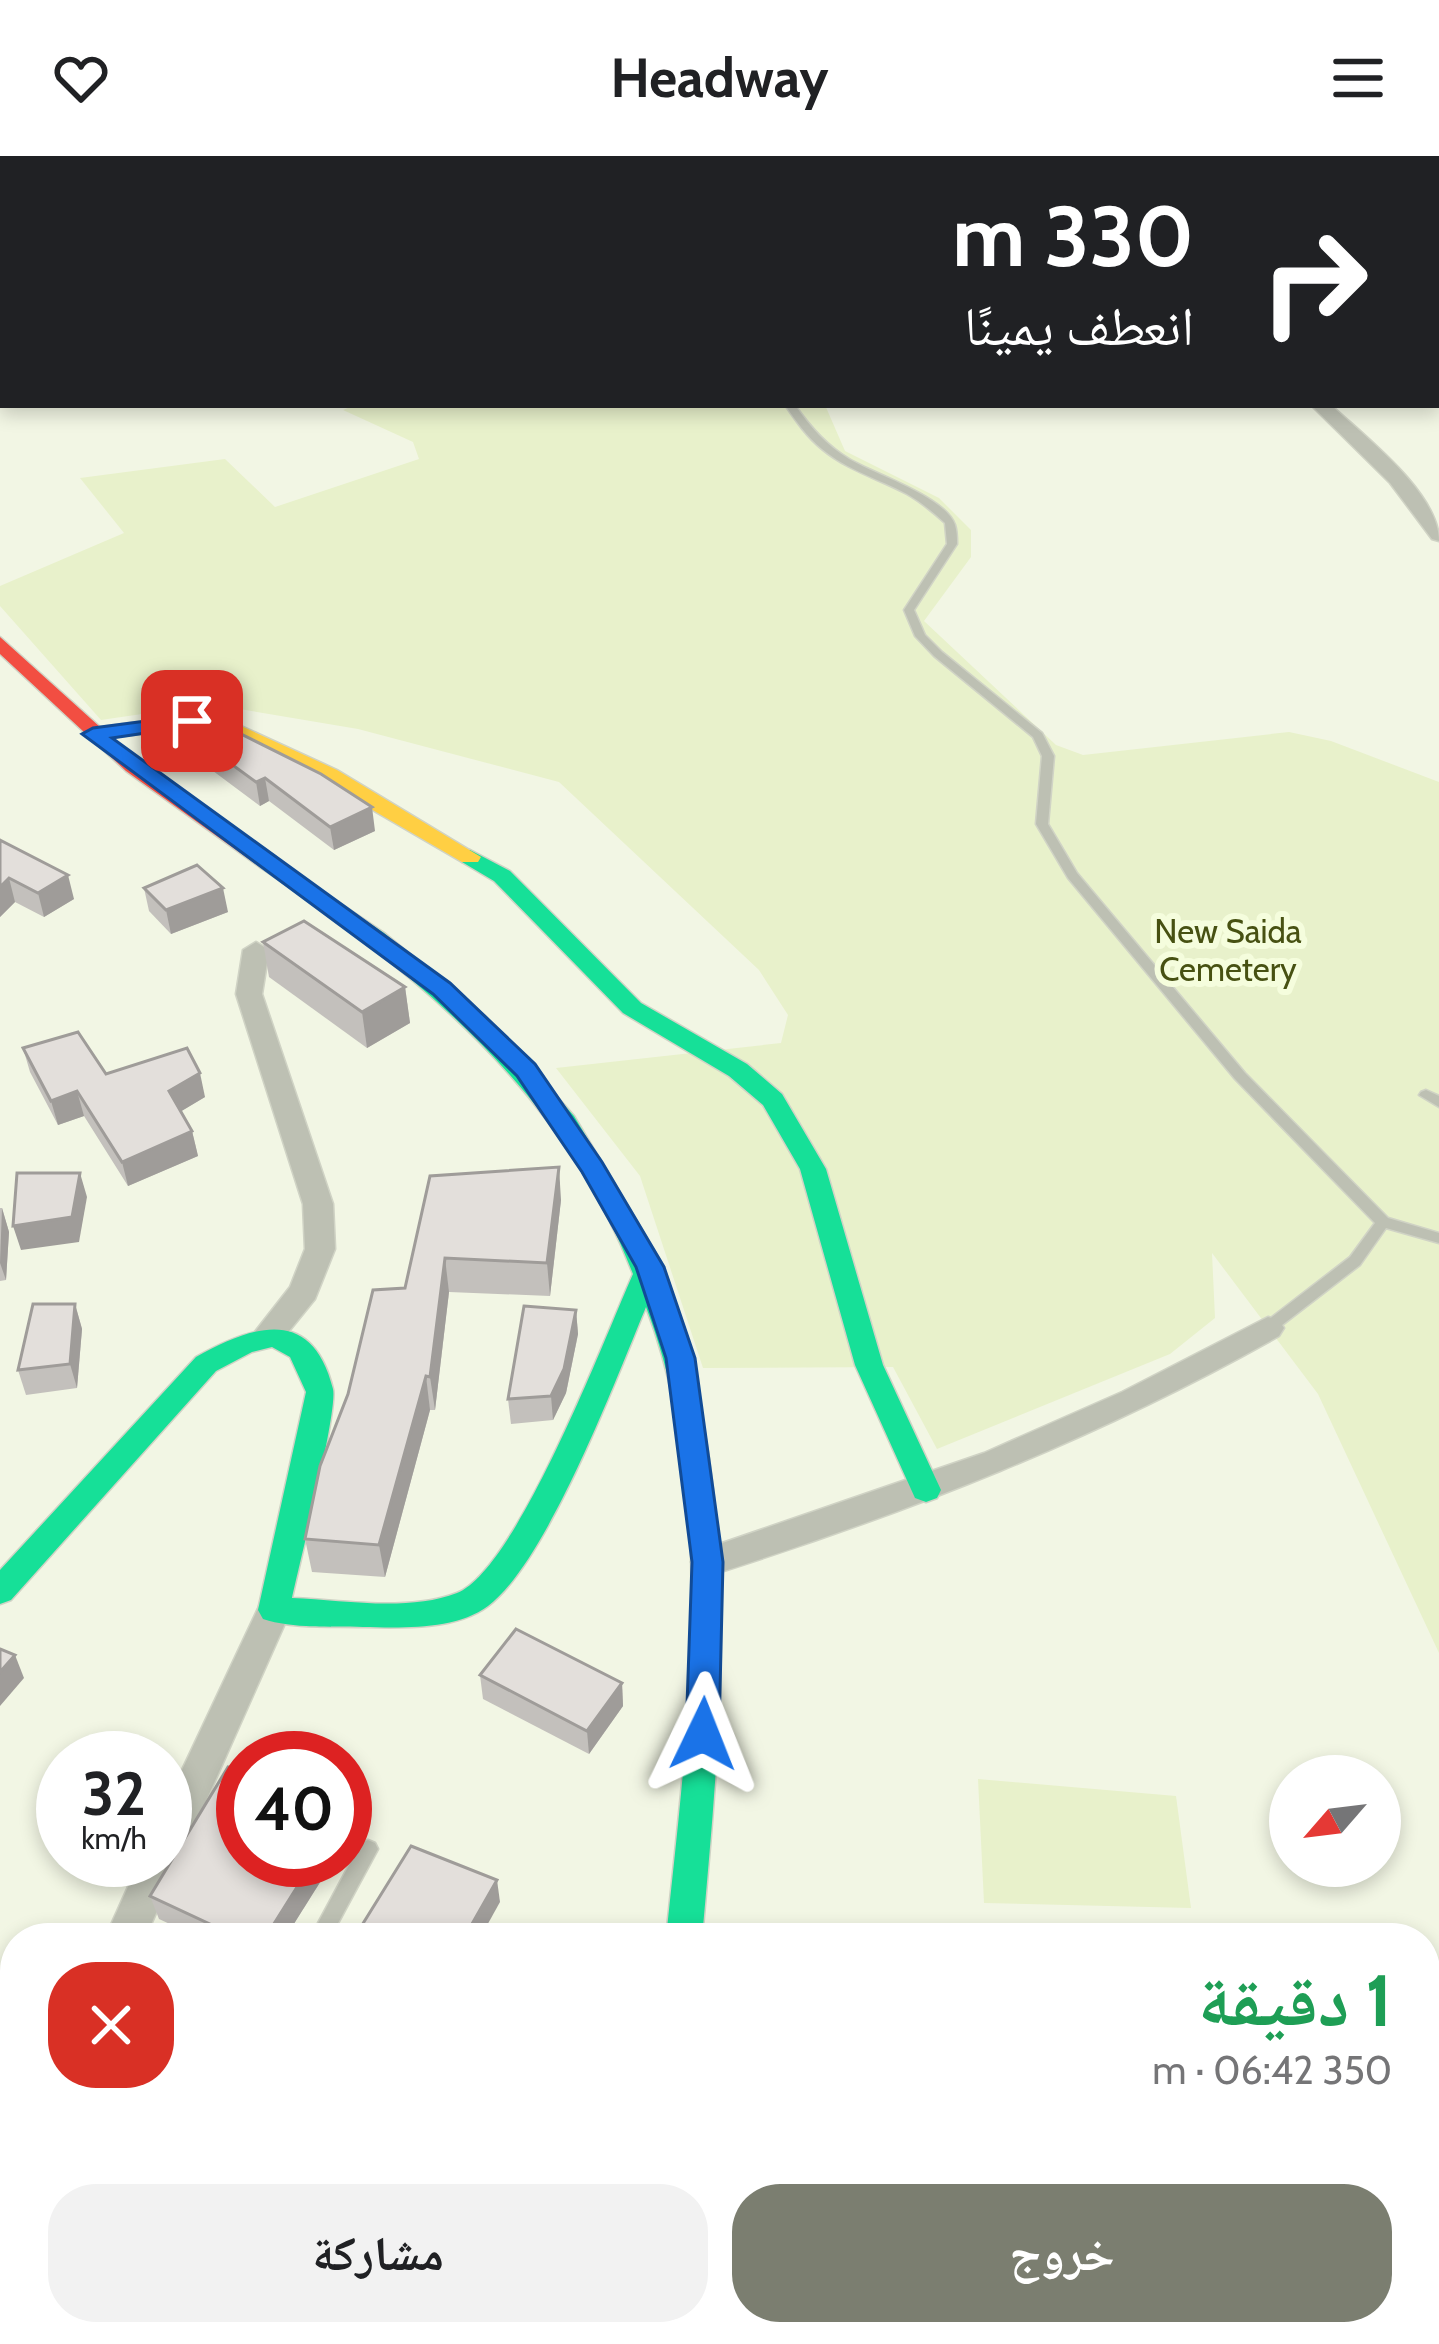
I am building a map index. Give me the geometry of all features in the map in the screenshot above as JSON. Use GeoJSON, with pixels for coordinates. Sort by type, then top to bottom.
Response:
{"type":"FeatureCollection","features":[{"type":"Feature","properties":{"kind":"street"},"geometry":{"type":"LineString","coordinates":[[1323,408],[1397,479],[1439,535]]}},
{"type":"Feature","properties":{"kind":"street"},"geometry":{"type":"LineString","coordinates":[[0,643],[93,734],[442,988],[526,1070],[592,1168],[650,1267],[680,1358],[708,1562],[701,1777],[686,1923]]}},
{"type":"Feature","properties":{"kind":"street"},"geometry":{"type":"LineString","coordinates":[[93,734],[192,721],[221,724],[329,775],[502,876],[632,1008],[738,1070],[773,1100],[813,1169],[869,1365],[926,1490]]}},
{"type":"Feature","properties":{"kind":"street"},"geometry":{"type":"LineString","coordinates":[[256,950],[249,994],[318,1204],[320,1249],[304,1291],[270,1333]]}},
{"type":"Feature","properties":{"kind":"street"},"geometry":{"type":"LineString","coordinates":[[274,1610],[448,1606],[469,1602],[497,1583],[535,1515],[650,1267]]}},
{"type":"Feature","properties":{"kind":"street"},"geometry":{"type":"LineString","coordinates":[[708,1562],[926,1490],[1144,1399],[1268,1328]]}},
{"type":"Feature","properties":{"kind":"street"},"geometry":{"type":"LineString","coordinates":[[0,1591],[206,1364],[248,1337],[270,1333],[292,1341],[320,1393],[274,1610],[192,1788]]}},
{"type":"Feature","properties":{"kind":"street"},"geometry":{"type":"LineString","coordinates":[[132,1923],[147,1887]]}},
{"type":"Feature","properties":{"kind":"lane"},"geometry":{"type":"LineString","coordinates":[[792,408],[804,427],[837,458],[926,502],[950,522],[952,544],[909,610],[920,637],[1038,736],[1048,757],[1042,824],[1072,874],[1268,1107],[1383,1222],[1439,1238]]}},
{"type":"Feature","properties":{"kind":"lane"},"geometry":{"type":"LineString","coordinates":[[1268,1328],[1355,1261],[1383,1222]]}},
{"type":"Feature","properties":{"kind":"lane"},"geometry":{"type":"LineString","coordinates":[[328,1923],[348,1887]]}},
{"type":"Feature","properties":{"kind":"green space","name":"New Saida Cemetery"},"geometry":{"type":"Polygon","coordinates":[[[826,408],[845,451],[939,498],[971,530],[971,557],[924,621],[1056,745],[1083,755],[1289,732],[1331,741],[1439,782],[1439,1653],[1318,1394],[1212,1253],[1215,1318],[1170,1354],[937,1449],[893,1367],[703,1368],[640,1176],[556,1068],[781,1043],[788,1015],[759,970],[559,782],[358,729],[210,704],[101,720],[0,606],[0,586],[124,533],[80,478],[225,459],[275,507],[419,459],[413,442],[343,410],[826,408]]]}},
{"type":"Feature","properties":{"kind":"green space"},"geometry":{"type":"Polygon","coordinates":[[[978,1779],[1176,1796],[1191,1908],[984,1903],[978,1779]]]}},
{"type":"Feature","properties":{"kind":"building"},"geometry":{"type":"Polygon","coordinates":[[[227,727],[321,774],[372,807],[330,827],[265,778],[256,782],[201,742],[227,727]]]}},
{"type":"Feature","properties":{"kind":"building"},"geometry":{"type":"Polygon","coordinates":[[[0,840],[68,875],[38,893],[9,878],[0,887],[0,840]]]}},
{"type":"Feature","properties":{"kind":"building"},"geometry":{"type":"Polygon","coordinates":[[[197,865],[223,888],[166,910],[144,888],[197,865]]]}},
{"type":"Feature","properties":{"kind":"building"},"geometry":{"type":"Polygon","coordinates":[[[304,921],[405,987],[362,1012],[263,942],[304,921]]]}},
{"type":"Feature","properties":{"kind":"building"},"geometry":{"type":"Polygon","coordinates":[[[78,1032],[106,1074],[187,1048],[200,1073],[169,1091],[192,1131],[122,1162],[77,1091],[51,1101],[23,1048],[78,1032]]]}},
{"type":"Feature","properties":{"kind":"building"},"geometry":{"type":"Polygon","coordinates":[[[559,1167],[547,1263],[445,1258],[430,1377],[426,1376],[379,1545],[305,1539],[320,1466],[348,1394],[373,1290],[405,1288],[430,1176],[559,1167]]]}},
{"type":"Feature","properties":{"kind":"building"},"geometry":{"type":"Polygon","coordinates":[[[17,1173],[80,1173],[72,1217],[13,1226],[17,1173]]]}},
{"type":"Feature","properties":{"kind":"building"},"geometry":{"type":"Polygon","coordinates":[[[33,1304],[75,1304],[70,1364],[18,1370],[33,1304]]]}},
{"type":"Feature","properties":{"kind":"building"},"geometry":{"type":"Polygon","coordinates":[[[524,1306],[576,1310],[564,1369],[551,1396],[508,1399],[524,1306]]]}},
{"type":"Feature","properties":{"kind":"building"},"geometry":{"type":"Polygon","coordinates":[[[516,1629],[622,1683],[587,1731],[480,1675],[516,1629]]]}},
{"type":"Feature","properties":{"kind":"building"},"geometry":{"type":"Polygon","coordinates":[[[0,1649],[15,1655],[0,1672],[0,1649]]]}},
{"type":"Feature","properties":{"kind":"building"},"geometry":{"type":"Polygon","coordinates":[[[216,1787],[216,1887],[297,1887],[274,1923],[208,1923],[150,1896],[155,1887],[192,1887],[192,1827],[216,1787]]]}},
{"type":"Feature","properties":{"kind":"building"},"geometry":{"type":"Polygon","coordinates":[[[411,1846],[497,1880],[473,1923],[363,1923],[411,1846]]]}},
{"type":"Feature","properties":{"kind":"traffic: fast"},"geometry":{"type":"LineString","coordinates":[[470,857],[502,876],[632,1008],[738,1070],[773,1100],[813,1169],[869,1365],[926,1490]]}},
{"type":"Feature","properties":{"kind":"traffic: fast"},"geometry":{"type":"LineString","coordinates":[[268,862],[376,938],[477,1022],[565,1122],[629,1226],[671,1335],[696,1449],[706,1566],[705,1687],[686,1923]]}},
{"type":"Feature","properties":{"kind":"traffic: fast"},"geometry":{"type":"LineString","coordinates":[[0,1591],[206,1364],[244,1343],[275,1336],[301,1350],[320,1392],[274,1610],[406,1614],[456,1607],[475,1599],[497,1578],[546,1497],[650,1267]]}},
{"type":"Feature","properties":{"kind":"traffic: slow"},"geometry":{"type":"LineString","coordinates":[[93,734],[192,721],[221,724],[329,775],[470,857]]}},
{"type":"Feature","properties":{"kind":"traffic: jam"},"geometry":{"type":"LineString","coordinates":[[0,643],[133,767],[268,862]]}},
{"type":"Feature","properties":{"kind":"route"},"geometry":{"type":"LineString","coordinates":[[192,721],[93,734],[442,988],[526,1070],[592,1168],[650,1267],[680,1358],[708,1562],[703,1734]]}}]}
